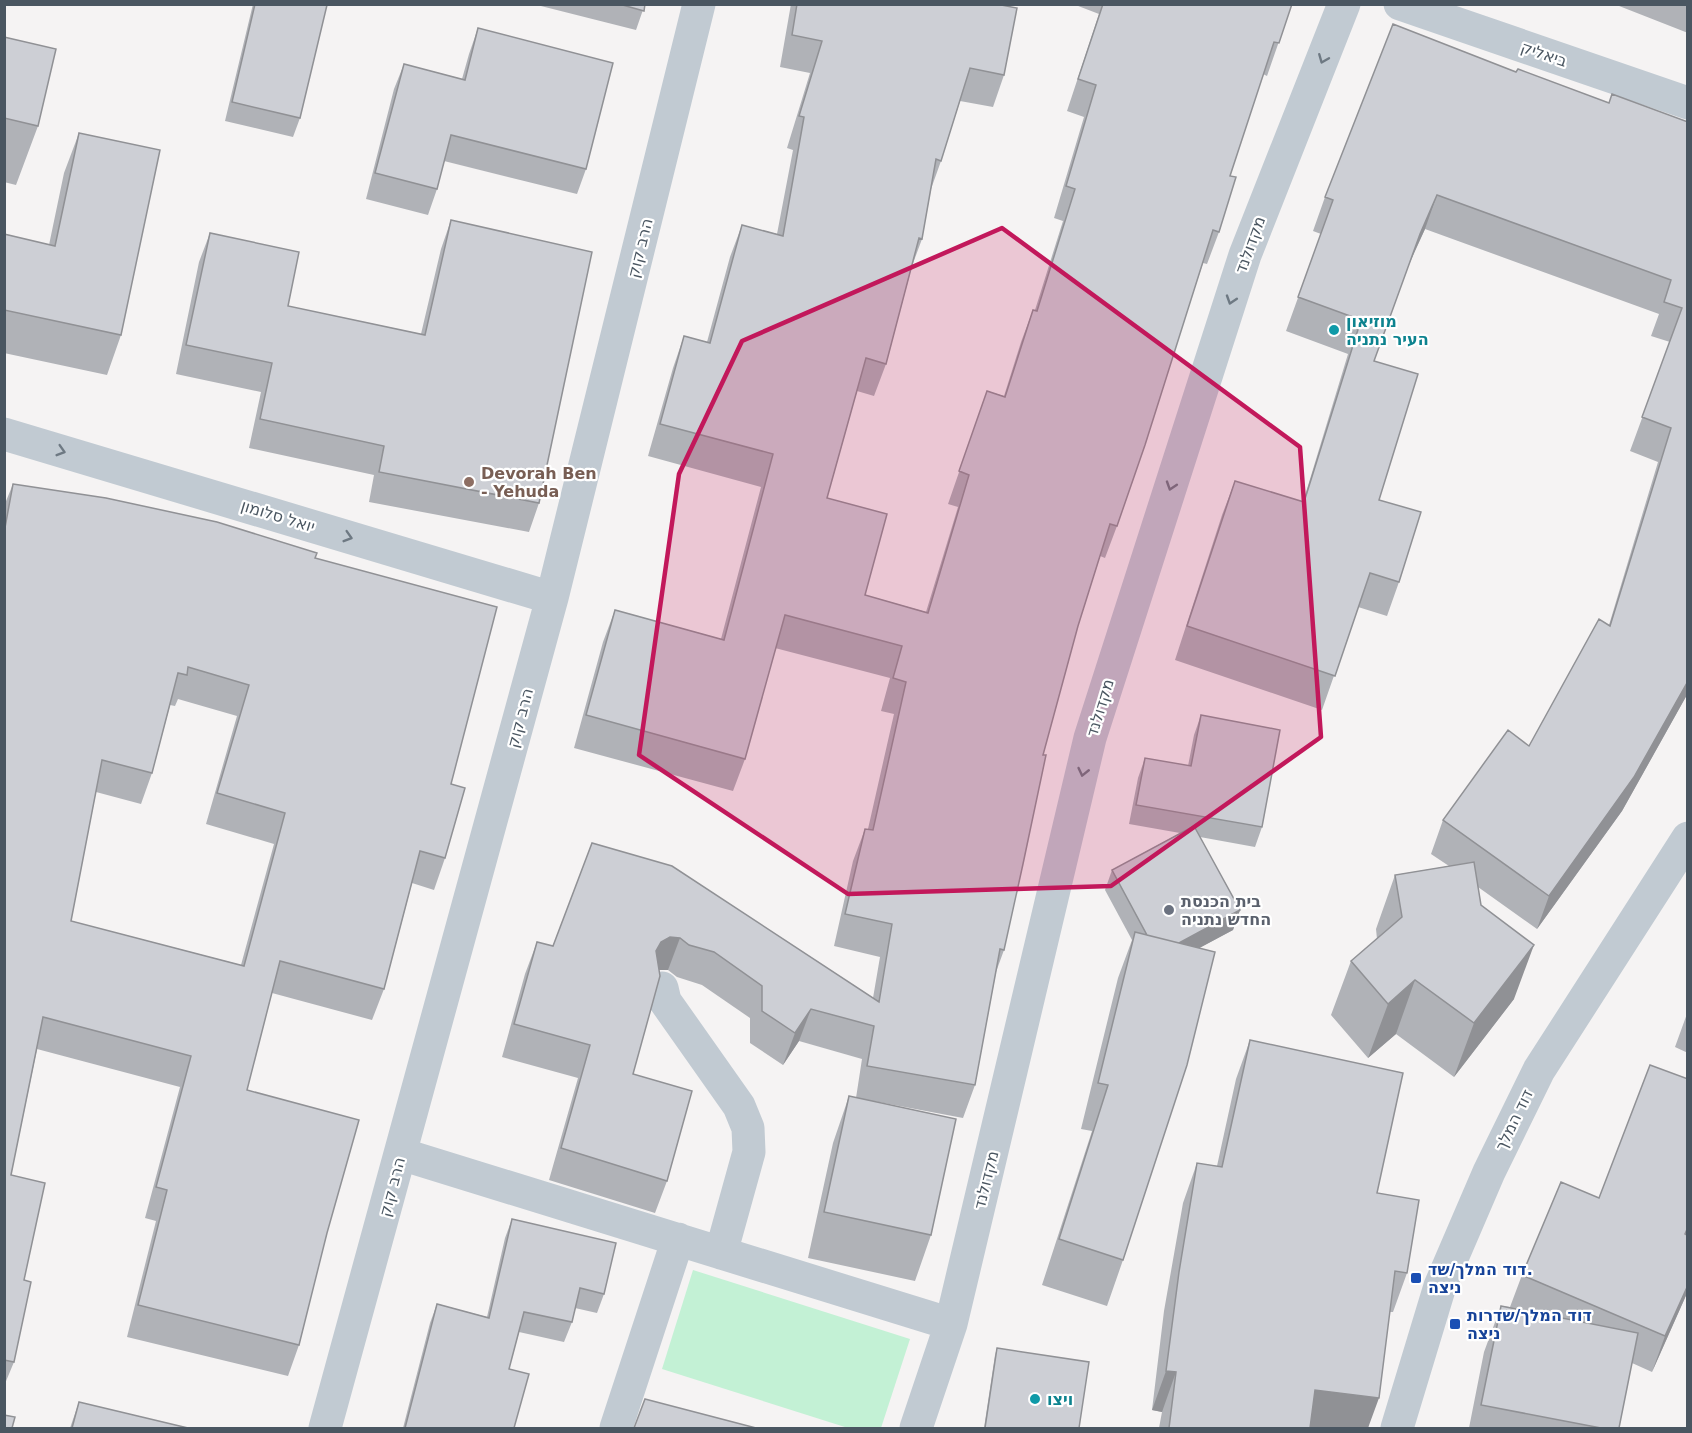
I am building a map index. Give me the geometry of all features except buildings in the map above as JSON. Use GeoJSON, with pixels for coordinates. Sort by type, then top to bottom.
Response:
{"type":"FeatureCollection","features":[{"type":"Feature","properties":{"kind":"street","name":"הרב קוק"},"geometry":{"type":"LineString","coordinates":[[325,1428],[552,598],[699,4]]}},
{"type":"Feature","properties":{"kind":"street","name":"מקדולנד"},"geometry":{"type":"LineString","coordinates":[[916,1428],[951,1324],[1090,738],[1245,255],[1344,4]]}},
{"type":"Feature","properties":{"kind":"street","name":"ביאליק"},"geometry":{"type":"LineString","coordinates":[[1422,8],[1688,103]]}},
{"type":"Feature","properties":{"kind":"street","name":"יואל סלומון"},"geometry":{"type":"LineString","coordinates":[[4,434],[552,598]]}},
{"type":"Feature","properties":{"kind":"street","name":"דוד המלך"},"geometry":{"type":"LineString","coordinates":[[1397,1428],[1440,1287],[1489,1172],[1534,1080],[1688,838]]}},
{"type":"Feature","properties":{"kind":"street"},"geometry":{"type":"LineString","coordinates":[[662,988],[665,1001],[739,1106],[748,1128],[749,1152],[721,1252]]}},
{"type":"Feature","properties":{"kind":"street"},"geometry":{"type":"LineString","coordinates":[[401,1154],[951,1324]]}},
{"type":"Feature","properties":{"kind":"street"},"geometry":{"type":"LineString","coordinates":[[616,1428],[678,1239]]}},
{"type":"Feature","properties":{"kind":"highlighted area"},"geometry":{"type":"Polygon","coordinates":[[[1002,228],[1300,447],[1321,737],[1111,886],[848,894],[639,755],[679,474],[742,341],[1002,228]]]}},
{"type":"Feature","properties":{"kind":"green space"},"geometry":{"type":"Polygon","coordinates":[[[693,1270],[910,1339],[881,1428],[848,1428],[662,1369],[693,1270]]]}},
{"type":"Feature","properties":{"kind":"place","name":"מוזיאון העיר נתניה"},"geometry":{"type":"Point","coordinates":[1334,330]}},
{"type":"Feature","properties":{"kind":"place","name":"Devorah Ben - Yehuda"},"geometry":{"type":"Point","coordinates":[469,482]}},
{"type":"Feature","properties":{"kind":"place","name":"בית הכנסת החדש נתניה"},"geometry":{"type":"Point","coordinates":[1169,910]}},
{"type":"Feature","properties":{"kind":"place","name":"דוד המלך/שד. ניצה"},"geometry":{"type":"Point","coordinates":[1416,1278]}},
{"type":"Feature","properties":{"kind":"place","name":"דוד המלך/שדרות ניצה"},"geometry":{"type":"Point","coordinates":[1455,1324]}},
{"type":"Feature","properties":{"kind":"place","name":"ויצו"},"geometry":{"type":"Point","coordinates":[1035,1399]}}]}
